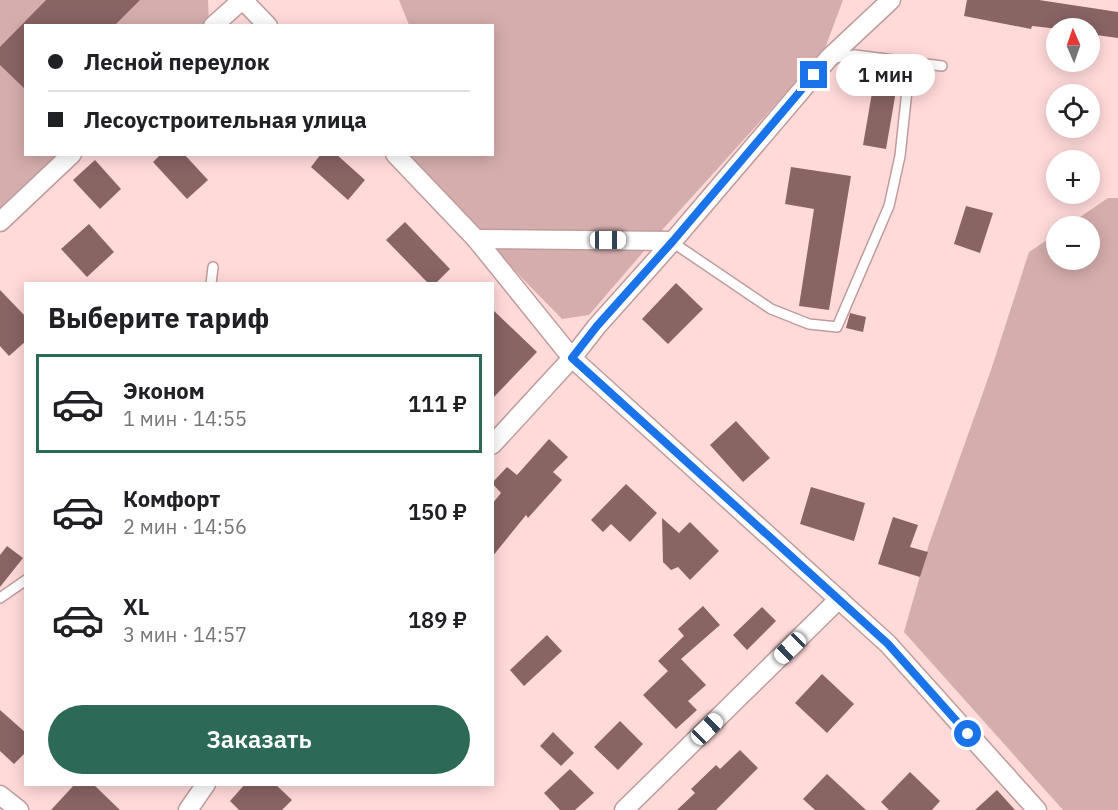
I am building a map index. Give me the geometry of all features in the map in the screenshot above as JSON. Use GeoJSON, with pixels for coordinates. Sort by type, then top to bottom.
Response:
{"type":"FeatureCollection","features":[{"type":"Feature","properties":{"kind":"street"},"geometry":{"type":"LineString","coordinates":[[215,24],[242,0],[266,24]]}},
{"type":"Feature","properties":{"kind":"street"},"geometry":{"type":"LineString","coordinates":[[494,443],[674,243],[829,58],[891,0]]}},
{"type":"Feature","properties":{"kind":"street"},"geometry":{"type":"LineString","coordinates":[[0,222],[70,156]]}},
{"type":"Feature","properties":{"kind":"street"},"geometry":{"type":"LineString","coordinates":[[397,156],[476,239],[572,358],[888,644],[1037,810]]}},
{"type":"Feature","properties":{"kind":"street"},"geometry":{"type":"LineString","coordinates":[[476,239],[674,243]]}},
{"type":"Feature","properties":{"kind":"street"},"geometry":{"type":"LineString","coordinates":[[624,810],[840,599]]}},
{"type":"Feature","properties":{"kind":"street"},"geometry":{"type":"LineString","coordinates":[[188,810],[205,786]]}},
{"type":"Feature","properties":{"kind":"street"},"geometry":{"type":"LineString","coordinates":[[0,795],[18,810]]}},
{"type":"Feature","properties":{"kind":"lane"},"geometry":{"type":"LineString","coordinates":[[829,58],[855,55],[942,66]]}},
{"type":"Feature","properties":{"kind":"lane"},"geometry":{"type":"LineString","coordinates":[[674,243],[771,309],[809,324],[837,327],[889,206],[900,156],[910,62]]}},
{"type":"Feature","properties":{"kind":"lane"},"geometry":{"type":"LineString","coordinates":[[212,282],[213,267]]}},
{"type":"Feature","properties":{"kind":"lane"},"geometry":{"type":"LineString","coordinates":[[0,598],[24,581]]}},
{"type":"Feature","properties":{"kind":"shaded area"},"geometry":{"type":"Polygon","coordinates":[[[0,0],[208,0],[209,24],[24,24],[24,156],[71,156],[0,222],[0,0]]]}},
{"type":"Feature","properties":{"kind":"shaded area"},"geometry":{"type":"Polygon","coordinates":[[[399,0],[843,0],[824,51],[663,229],[589,315],[562,319],[403,156],[494,156],[494,24],[409,24],[399,0]]]}},
{"type":"Feature","properties":{"kind":"shaded area"},"geometry":{"type":"Polygon","coordinates":[[[1108,198],[1118,198],[1118,810],[1063,810],[904,632],[929,544],[991,370],[1029,252],[1046,241],[1046,270],[1100,270],[1100,216],[1082,216],[1108,198]]]}},
{"type":"Feature","properties":{"kind":"building"},"geometry":{"type":"Polygon","coordinates":[[[46,0],[140,0],[116,24],[24,24],[24,88],[0,65],[0,47],[46,0]]]}},
{"type":"Feature","properties":{"kind":"building"},"geometry":{"type":"Polygon","coordinates":[[[967,0],[1039,0],[1118,12],[1118,38],[1100,36],[1100,18],[1046,18],[1046,28],[1032,26],[1031,29],[964,16],[967,0]]]}},
{"type":"Feature","properties":{"kind":"building"},"geometry":{"type":"Polygon","coordinates":[[[874,81],[897,85],[886,149],[863,145],[874,81]]]}},
{"type":"Feature","properties":{"kind":"building"},"geometry":{"type":"Polygon","coordinates":[[[159,156],[186,156],[208,180],[187,199],[153,162],[159,156]]]}},
{"type":"Feature","properties":{"kind":"building"},"geometry":{"type":"Polygon","coordinates":[[[319,156],[338,156],[365,180],[348,200],[311,167],[319,156]]]}},
{"type":"Feature","properties":{"kind":"building"},"geometry":{"type":"Polygon","coordinates":[[[95,160],[121,189],[100,209],[73,180],[95,160]]]}},
{"type":"Feature","properties":{"kind":"building"},"geometry":{"type":"Polygon","coordinates":[[[791,167],[851,176],[829,310],[799,306],[814,209],[785,204],[791,167]]]}},
{"type":"Feature","properties":{"kind":"building"},"geometry":{"type":"Polygon","coordinates":[[[966,206],[993,213],[980,253],[954,244],[966,206]]]}},
{"type":"Feature","properties":{"kind":"building"},"geometry":{"type":"Polygon","coordinates":[[[405,222],[450,269],[437,282],[427,282],[386,240],[405,222]]]}},
{"type":"Feature","properties":{"kind":"building"},"geometry":{"type":"Polygon","coordinates":[[[89,224],[114,252],[87,277],[61,249],[89,224]]]}},
{"type":"Feature","properties":{"kind":"building"},"geometry":{"type":"Polygon","coordinates":[[[676,283],[703,309],[668,344],[642,319],[676,283]]]}},
{"type":"Feature","properties":{"kind":"building"},"geometry":{"type":"Polygon","coordinates":[[[0,290],[24,315],[24,343],[9,356],[0,346],[0,290]]]}},
{"type":"Feature","properties":{"kind":"building"},"geometry":{"type":"Polygon","coordinates":[[[494,311],[537,352],[494,397],[494,311]]]}},
{"type":"Feature","properties":{"kind":"building"},"geometry":{"type":"Polygon","coordinates":[[[850,313],[866,317],[863,332],[846,328],[850,313]]]}},
{"type":"Feature","properties":{"kind":"building"},"geometry":{"type":"Polygon","coordinates":[[[736,421],[770,458],[743,482],[710,445],[736,421]]]}},
{"type":"Feature","properties":{"kind":"building"},"geometry":{"type":"Polygon","coordinates":[[[549,439],[568,457],[553,472],[562,480],[528,518],[526,515],[494,555],[494,502],[501,493],[494,485],[494,481],[507,467],[517,475],[549,439]]]}},
{"type":"Feature","properties":{"kind":"building"},"geometry":{"type":"Polygon","coordinates":[[[626,484],[657,513],[630,542],[611,524],[603,532],[591,520],[626,484]]]}},
{"type":"Feature","properties":{"kind":"building"},"geometry":{"type":"Polygon","coordinates":[[[811,487],[865,503],[854,541],[800,524],[811,487]]]}},
{"type":"Feature","properties":{"kind":"building"},"geometry":{"type":"Polygon","coordinates":[[[893,517],[918,525],[910,547],[928,552],[920,577],[878,564],[893,517]]]}},
{"type":"Feature","properties":{"kind":"building"},"geometry":{"type":"Polygon","coordinates":[[[662,518],[679,533],[690,522],[719,551],[690,580],[678,567],[671,570],[663,562],[662,518]]]}},
{"type":"Feature","properties":{"kind":"building"},"geometry":{"type":"Polygon","coordinates":[[[7,546],[23,558],[0,587],[0,555],[7,546]]]}},
{"type":"Feature","properties":{"kind":"building"},"geometry":{"type":"Polygon","coordinates":[[[703,606],[720,625],[681,659],[706,685],[688,701],[697,710],[676,729],[643,695],[668,671],[658,661],[684,636],[678,629],[703,606]]]}},
{"type":"Feature","properties":{"kind":"building"},"geometry":{"type":"Polygon","coordinates":[[[762,607],[776,621],[747,650],[733,635],[762,607]]]}},
{"type":"Feature","properties":{"kind":"building"},"geometry":{"type":"Polygon","coordinates":[[[547,635],[562,651],[524,686],[510,670],[547,635]]]}},
{"type":"Feature","properties":{"kind":"building"},"geometry":{"type":"Polygon","coordinates":[[[822,674],[854,704],[827,733],[795,703],[822,674]]]}},
{"type":"Feature","properties":{"kind":"building"},"geometry":{"type":"Polygon","coordinates":[[[0,710],[24,731],[24,754],[14,764],[0,751],[0,710]]]}},
{"type":"Feature","properties":{"kind":"building"},"geometry":{"type":"Polygon","coordinates":[[[620,721],[643,744],[618,770],[594,747],[620,721]]]}},
{"type":"Feature","properties":{"kind":"building"},"geometry":{"type":"Polygon","coordinates":[[[553,732],[574,753],[561,766],[540,746],[553,732]]]}},
{"type":"Feature","properties":{"kind":"building"},"geometry":{"type":"Polygon","coordinates":[[[740,750],[758,768],[716,810],[677,810],[695,793],[691,789],[716,765],[720,769],[740,750]]]}},
{"type":"Feature","properties":{"kind":"building"},"geometry":{"type":"Polygon","coordinates":[[[570,769],[594,793],[575,810],[560,810],[544,793],[570,769]]]}},
{"type":"Feature","properties":{"kind":"building"},"geometry":{"type":"Polygon","coordinates":[[[910,772],[940,801],[932,810],[889,810],[881,802],[910,772]]]}},
{"type":"Feature","properties":{"kind":"building"},"geometry":{"type":"Polygon","coordinates":[[[827,774],[866,810],[815,810],[803,799],[827,774]]]}},
{"type":"Feature","properties":{"kind":"building"},"geometry":{"type":"Polygon","coordinates":[[[73,786],[95,786],[120,810],[51,810],[73,786]]]}},
{"type":"Feature","properties":{"kind":"building"},"geometry":{"type":"Polygon","coordinates":[[[243,786],[277,786],[292,800],[282,810],[239,810],[230,801],[243,786]]]}},
{"type":"Feature","properties":{"kind":"building"},"geometry":{"type":"Polygon","coordinates":[[[997,790],[1015,810],[975,810],[997,790]]]}},
{"type":"Feature","properties":{"kind":"route"},"geometry":{"type":"LineString","coordinates":[[814,75],[572,358],[888,644],[968,734]]}}]}
